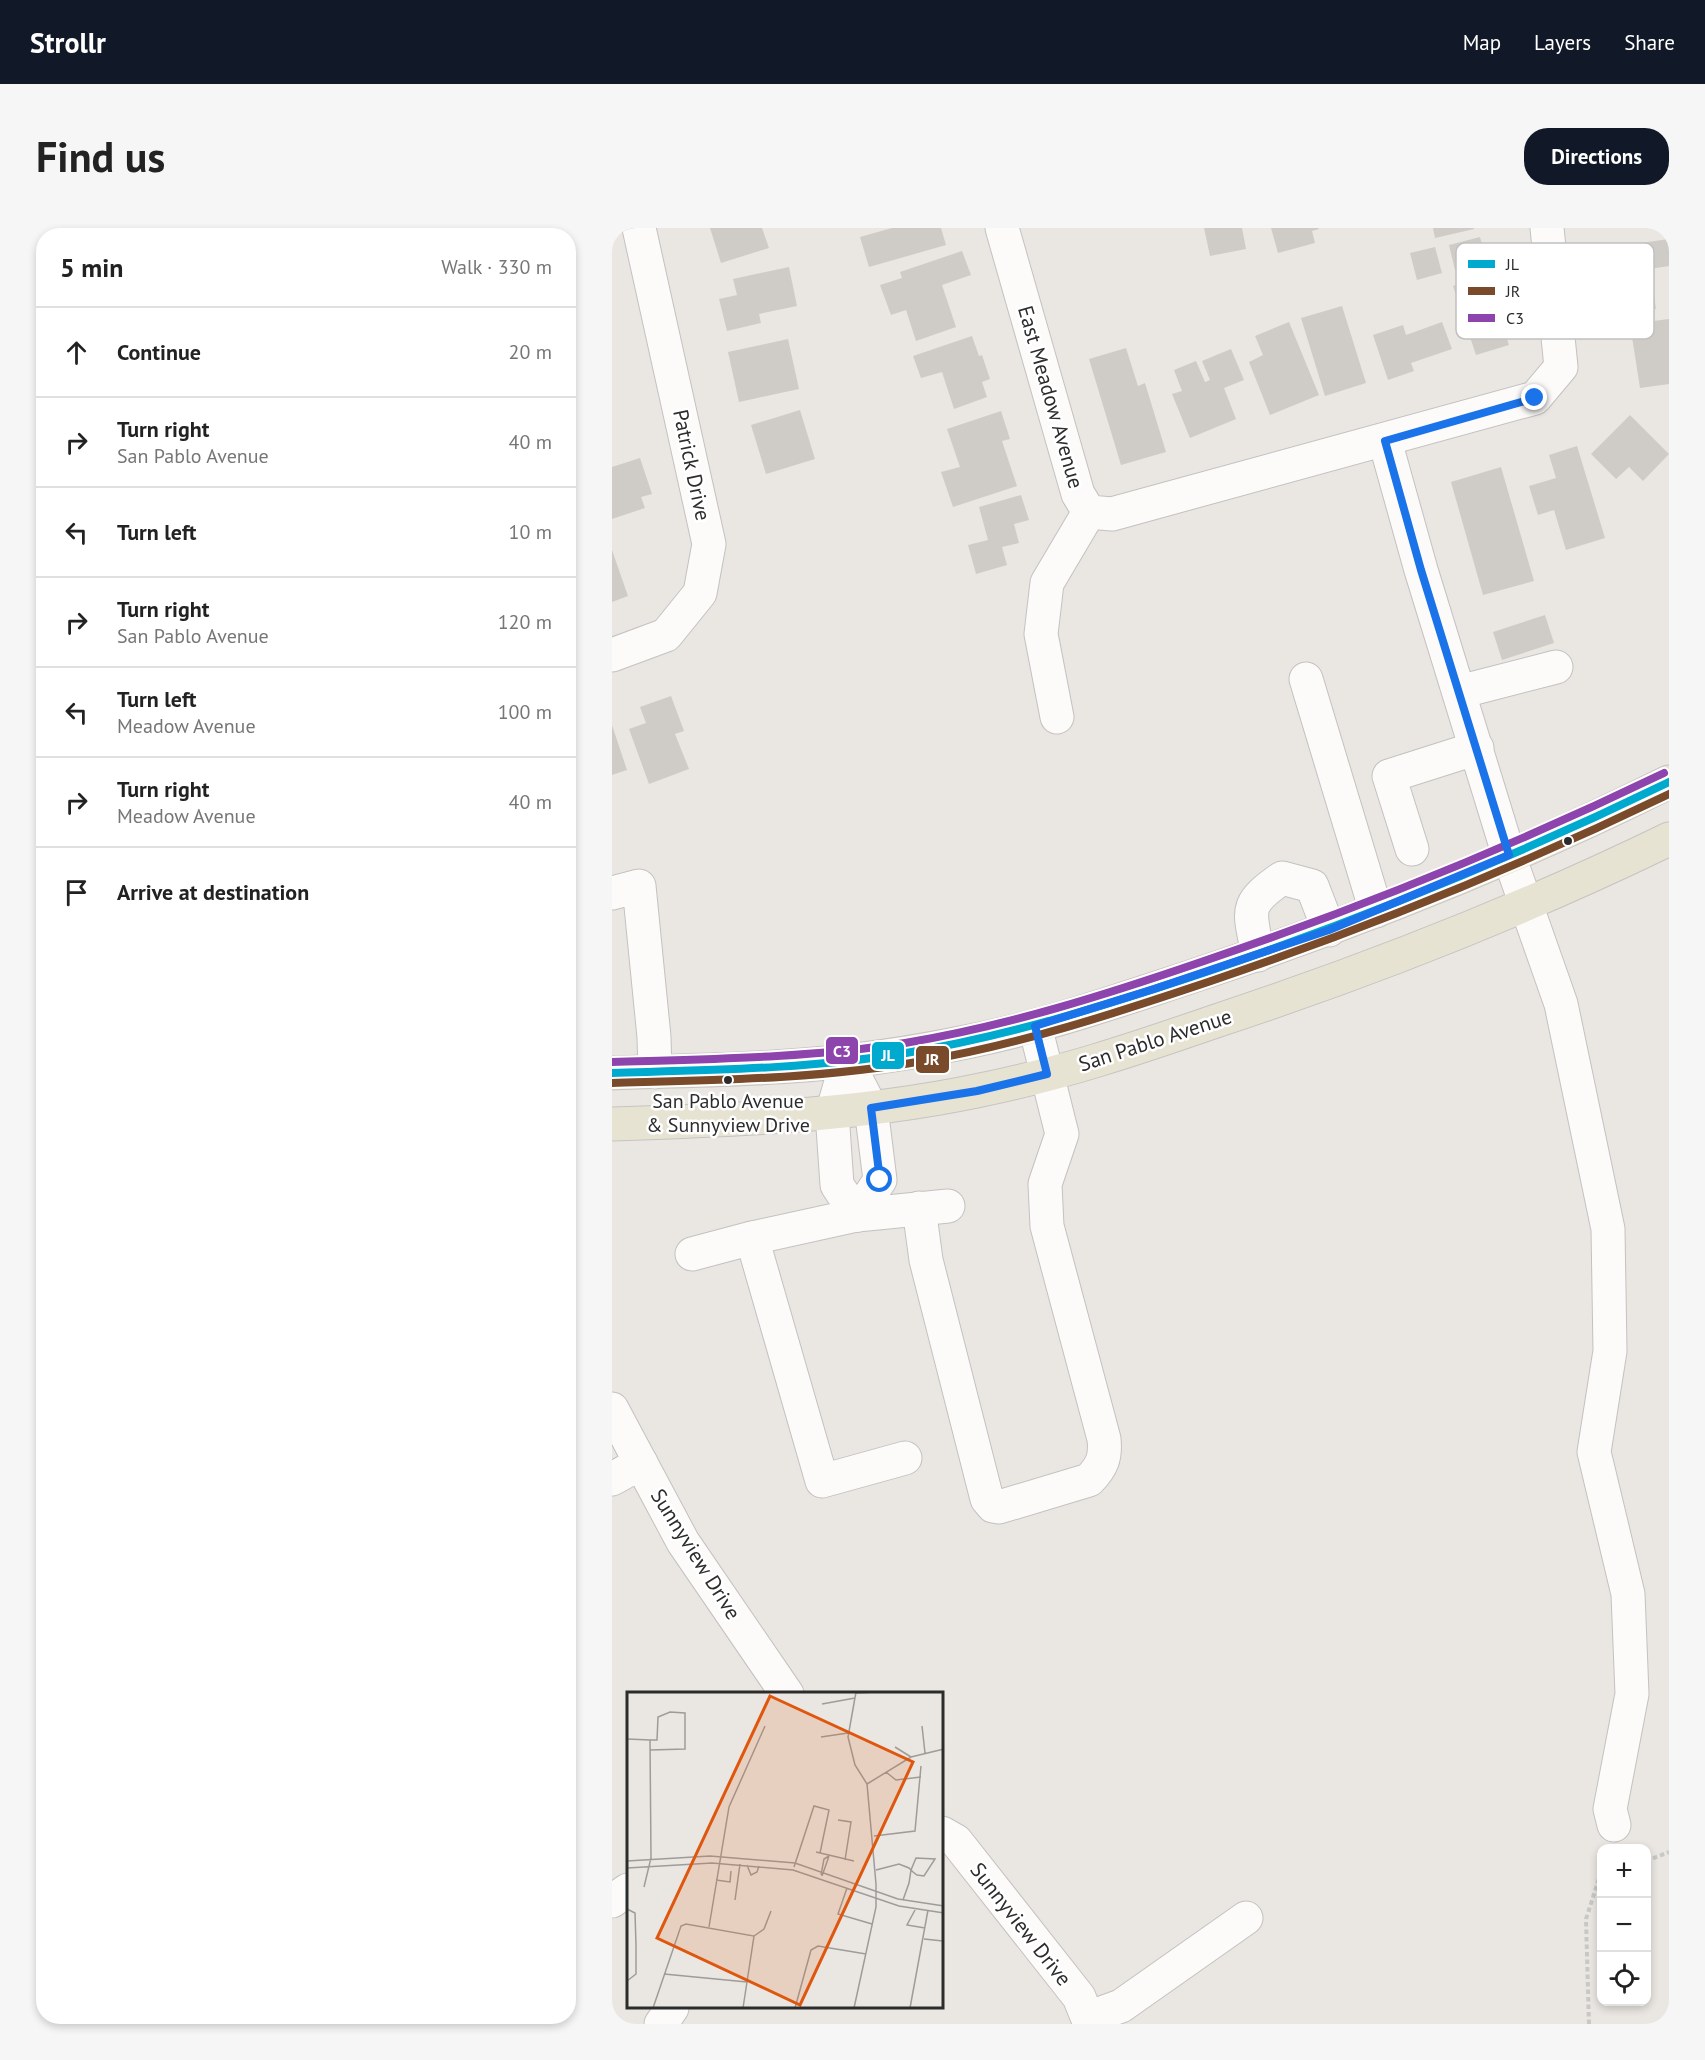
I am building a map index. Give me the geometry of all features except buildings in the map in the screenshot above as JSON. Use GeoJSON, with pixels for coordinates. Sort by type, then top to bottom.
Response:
{"type":"FeatureCollection","features":[{"type":"Feature","properties":{"kind":"main road"},"geometry":{"type":"LineString","coordinates":[[612,1073],[847,1061],[958,1044],[1035,1026],[1329,930],[1509,855],[1669,782]]}},
{"type":"Feature","properties":{"kind":"main road","name":"San Pablo Avenue"},"geometry":{"type":"LineString","coordinates":[[612,1124],[832,1113],[977,1091],[1047,1074],[1166,1038],[1307,991],[1526,903],[1669,839]]}},
{"type":"Feature","properties":{"kind":"street","name":"Patrick Drive"},"geometry":{"type":"LineString","coordinates":[[612,654],[666,635],[700,593],[709,544],[639,228]]}},
{"type":"Feature","properties":{"kind":"street","name":"East Meadow Avenue"},"geometry":{"type":"LineString","coordinates":[[1002,228],[1078,494],[1089,512],[1112,514],[1535,398],[1562,367],[1559,339]]}},
{"type":"Feature","properties":{"kind":"street","name":"East Meadow Avenue"},"geometry":{"type":"LineString","coordinates":[[1547,228],[1549,243]]}},
{"type":"Feature","properties":{"kind":"street"},"geometry":{"type":"LineString","coordinates":[[1385,441],[1421,570],[1509,855],[1561,1004],[1608,1229],[1610,1350],[1594,1452],[1628,1594],[1632,1694],[1610,1809],[1614,1825]]}},
{"type":"Feature","properties":{"kind":"street"},"geometry":{"type":"LineString","coordinates":[[1057,717],[1041,634],[1047,583],[1089,512]]}},
{"type":"Feature","properties":{"kind":"street"},"geometry":{"type":"LineString","coordinates":[[1459,692],[1556,667]]}},
{"type":"Feature","properties":{"kind":"street"},"geometry":{"type":"LineString","coordinates":[[1306,679],[1376,911]]}},
{"type":"Feature","properties":{"kind":"street"},"geometry":{"type":"LineString","coordinates":[[1412,849],[1389,776],[1477,748]]}},
{"type":"Feature","properties":{"kind":"street"},"geometry":{"type":"LineString","coordinates":[[1258,955],[1250,911],[1260,894],[1282,878],[1312,886],[1329,930]]}},
{"type":"Feature","properties":{"kind":"street"},"geometry":{"type":"LineString","coordinates":[[612,893],[639,886],[654,1037],[654,1072]]}},
{"type":"Feature","properties":{"kind":"street"},"geometry":{"type":"LineString","coordinates":[[692,1254],[857,1215],[933,1207],[926,1260],[987,1499],[993,1506],[999,1507],[1089,1480],[1098,1472],[1106,1452],[1047,1226],[1045,1184],[1062,1134],[1035,1026]]}},
{"type":"Feature","properties":{"kind":"street"},"geometry":{"type":"LineString","coordinates":[[847,1061],[871,1108],[880,1180],[857,1215]]}},
{"type":"Feature","properties":{"kind":"street"},"geometry":{"type":"LineString","coordinates":[[847,1061],[832,1113],[837,1185],[857,1215]]}},
{"type":"Feature","properties":{"kind":"street"},"geometry":{"type":"LineString","coordinates":[[752,1238],[822,1481],[905,1458]]}},
{"type":"Feature","properties":{"kind":"street","name":"Sunnyview Drive"},"geometry":{"type":"LineString","coordinates":[[612,1409],[683,1542],[786,1692]]}},
{"type":"Feature","properties":{"kind":"street"},"geometry":{"type":"LineString","coordinates":[[612,1479],[641,1463]]}},
{"type":"Feature","properties":{"kind":"street","name":"Sunnyview Drive"},"geometry":{"type":"LineString","coordinates":[[944,1834],[956,1841],[1079,1997],[1089,2021]]}},
{"type":"Feature","properties":{"kind":"street"},"geometry":{"type":"LineString","coordinates":[[612,1901],[627,1891]]}},
{"type":"Feature","properties":{"kind":"street"},"geometry":{"type":"LineString","coordinates":[[1089,2021],[1121,2006],[1246,1917]]}},
{"type":"Feature","properties":{"kind":"street"},"geometry":{"type":"LineString","coordinates":[[661,2024],[671,2009]]}},
{"type":"Feature","properties":{"kind":"path"},"geometry":{"type":"LineString","coordinates":[[1651,1859],[1669,1852]]}},
{"type":"Feature","properties":{"kind":"path"},"geometry":{"type":"LineString","coordinates":[[1589,2024],[1586,1919],[1597,1888]]}},
{"type":"Feature","properties":{"kind":"transit line","name":"C3"},"geometry":{"type":"LineString","coordinates":[[612,1062],[832,1052],[905,1043],[1018,1019],[1130,986],[1204,961],[1379,897],[1494,850],[1664,773]]}},
{"type":"Feature","properties":{"kind":"transit line","name":"JL"},"geometry":{"type":"LineString","coordinates":[[612,1073],[759,1068],[833,1062],[906,1053],[1020,1029],[1206,972],[1324,930],[1499,860],[1669,782]]}},
{"type":"Feature","properties":{"kind":"transit line","name":"JR"},"geometry":{"type":"LineString","coordinates":[[612,1083],[768,1078],[846,1072],[923,1061],[1033,1037],[1211,981],[1386,918],[1500,871],[1669,794]]}},
{"type":"Feature","properties":{"kind":"place","name":"San Pablo Avenue & Sunnyview Drive"},"geometry":{"type":"Point","coordinates":[728,1080]}},
{"type":"Feature","properties":{"kind":"route"},"geometry":{"type":"LineString","coordinates":[[880,1180],[871,1108],[977,1091],[1047,1074],[1035,1026],[1329,930],[1509,855],[1421,570],[1385,441],[1535,398]]}}]}
